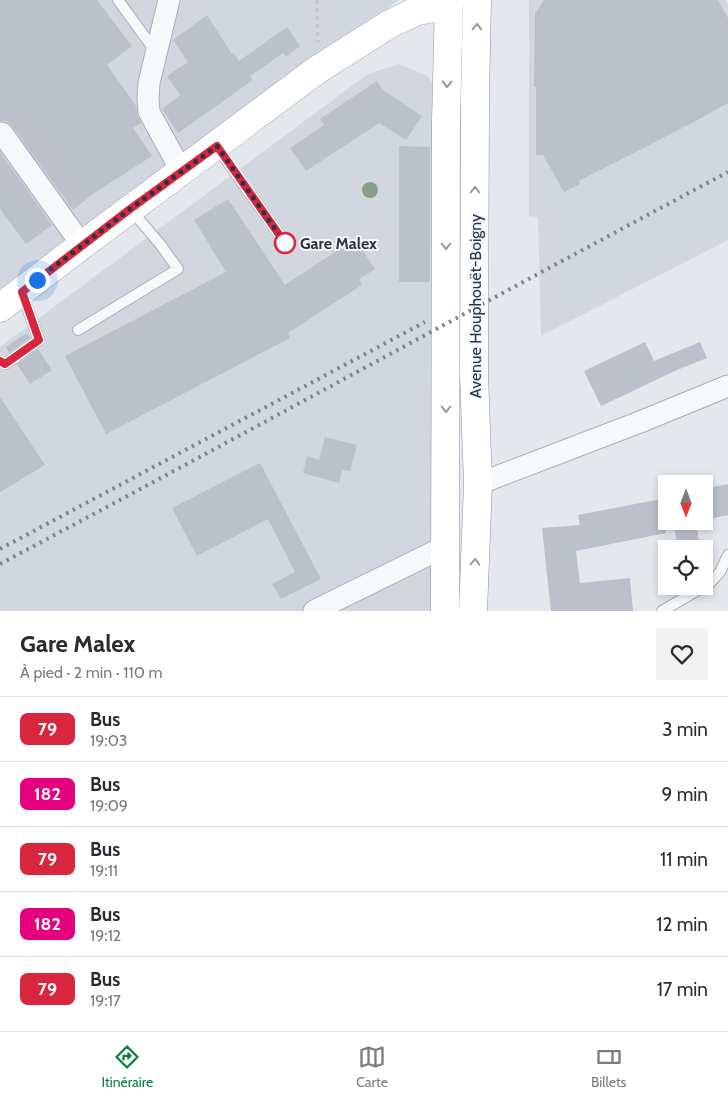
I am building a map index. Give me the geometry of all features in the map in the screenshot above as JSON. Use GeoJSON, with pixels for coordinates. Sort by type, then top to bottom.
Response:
{"type":"FeatureCollection","features":[{"type":"Feature","properties":{"kind":"main road","name":"Avenue Houphouët-Boigny"},"geometry":{"type":"LineString","coordinates":[[473,611],[478,484],[474,374],[477,0]]}},
{"type":"Feature","properties":{"kind":"main road"},"geometry":{"type":"LineString","coordinates":[[0,308],[317,70],[388,25],[417,10],[448,3]]}},
{"type":"Feature","properties":{"kind":"main road","name":"Avenue Houphouët-Boigny"},"geometry":{"type":"LineString","coordinates":[[445,611],[448,3]]}},
{"type":"Feature","properties":{"kind":"street"},"geometry":{"type":"LineString","coordinates":[[169,0],[148,91],[149,112],[169,152],[182,172]]}},
{"type":"Feature","properties":{"kind":"street"},"geometry":{"type":"LineString","coordinates":[[2,133],[82,245]]}},
{"type":"Feature","properties":{"kind":"street"},"geometry":{"type":"LineString","coordinates":[[478,484],[728,386]]}},
{"type":"Feature","properties":{"kind":"street"},"geometry":{"type":"LineString","coordinates":[[314,611],[446,546]]}},
{"type":"Feature","properties":{"kind":"lane"},"geometry":{"type":"LineString","coordinates":[[118,0],[157,53]]}},
{"type":"Feature","properties":{"kind":"lane"},"geometry":{"type":"LineString","coordinates":[[217,146],[285,243]]}},
{"type":"Feature","properties":{"kind":"lane"},"geometry":{"type":"LineString","coordinates":[[78,330],[178,269],[160,244],[130,209]]}},
{"type":"Feature","properties":{"kind":"lane"},"geometry":{"type":"LineString","coordinates":[[0,361],[5,364],[39,340],[22,292]]}},
{"type":"Feature","properties":{"kind":"lane"},"geometry":{"type":"LineString","coordinates":[[666,610],[710,583],[720,572],[728,555]]}},
{"type":"Feature","properties":{"kind":"path"},"geometry":{"type":"LineString","coordinates":[[317,0],[317,70]]}},
{"type":"Feature","properties":{"kind":"shaded area"},"geometry":{"type":"Polygon","coordinates":[[[0,0],[399,0],[0,291],[0,0]]]}},
{"type":"Feature","properties":{"kind":"shaded area"},"geometry":{"type":"Polygon","coordinates":[[[529,0],[725,0],[728,5],[728,240],[541,336],[538,217],[529,216],[529,0]]]}},
{"type":"Feature","properties":{"kind":"shaded area"},"geometry":{"type":"Polygon","coordinates":[[[399,64],[428,76],[440,98],[442,611],[0,611],[0,347],[368,74],[399,64]]]}},
{"type":"Feature","properties":{"kind":"building"},"geometry":{"type":"Polygon","coordinates":[[[0,0],[97,0],[132,46],[107,65],[136,106],[141,123],[133,128],[152,156],[93,194],[73,210],[12,126],[7,121],[0,121],[0,0]]]}},
{"type":"Feature","properties":{"kind":"building"},"geometry":{"type":"Polygon","coordinates":[[[544,0],[718,0],[728,18],[728,103],[579,181],[580,184],[564,192],[543,155],[536,155],[536,87],[534,87],[535,14],[544,0]]]}},
{"type":"Feature","properties":{"kind":"building"},"geometry":{"type":"Polygon","coordinates":[[[207,15],[232,54],[234,53],[239,61],[287,27],[300,46],[286,57],[283,53],[250,76],[253,80],[178,133],[162,109],[180,95],[167,76],[188,62],[173,40],[207,15]]]}},
{"type":"Feature","properties":{"kind":"building"},"geometry":{"type":"Polygon","coordinates":[[[377,81],[383,90],[422,116],[406,140],[379,123],[306,171],[290,148],[324,125],[320,119],[377,81]]]}},
{"type":"Feature","properties":{"kind":"building"},"geometry":{"type":"Polygon","coordinates":[[[399,146],[430,147],[430,282],[399,282],[399,146]]]}},
{"type":"Feature","properties":{"kind":"building"},"geometry":{"type":"Polygon","coordinates":[[[0,152],[52,225],[26,244],[0,209],[0,152]]]}},
{"type":"Feature","properties":{"kind":"building"},"geometry":{"type":"Polygon","coordinates":[[[228,199],[285,285],[355,239],[375,269],[359,279],[362,285],[288,333],[290,338],[106,434],[65,356],[226,272],[194,220],[228,199]]]}},
{"type":"Feature","properties":{"kind":"building"},"geometry":{"type":"Polygon","coordinates":[[[27,333],[30,338],[9,353],[6,347],[27,333]]]}},
{"type":"Feature","properties":{"kind":"building"},"geometry":{"type":"Polygon","coordinates":[[[645,342],[654,361],[700,342],[707,358],[601,406],[584,371],[645,342]]]}},
{"type":"Feature","properties":{"kind":"building"},"geometry":{"type":"Polygon","coordinates":[[[38,349],[52,370],[30,384],[17,364],[38,349]]]}},
{"type":"Feature","properties":{"kind":"building"},"geometry":{"type":"Polygon","coordinates":[[[0,397],[45,465],[0,492],[0,397]]]}},
{"type":"Feature","properties":{"kind":"building"},"geometry":{"type":"Polygon","coordinates":[[[325,437],[357,445],[350,471],[342,470],[339,483],[303,473],[307,456],[319,460],[325,437]]]}},
{"type":"Feature","properties":{"kind":"building"},"geometry":{"type":"Polygon","coordinates":[[[260,463],[321,579],[281,599],[272,584],[295,572],[268,519],[197,556],[172,508],[260,463]]]}},
{"type":"Feature","properties":{"kind":"building"},"geometry":{"type":"Polygon","coordinates":[[[728,484],[728,515],[713,518],[713,487],[728,484]]]}},
{"type":"Feature","properties":{"kind":"building"},"geometry":{"type":"Polygon","coordinates":[[[658,500],[658,530],[666,530],[666,533],[576,551],[580,583],[630,578],[633,611],[551,611],[542,528],[580,525],[578,515],[658,500]]]}},
{"type":"Feature","properties":{"kind":"building"},"geometry":{"type":"Polygon","coordinates":[[[675,530],[697,530],[699,540],[676,540],[675,530]]]}},
{"type":"Feature","properties":{"kind":"railway"},"geometry":{"type":"LineString","coordinates":[[0,564],[728,172]]}},
{"type":"Feature","properties":{"kind":"railway"},"geometry":{"type":"LineString","coordinates":[[0,549],[425,322]]}},
{"type":"Feature","properties":{"kind":"bus line","name":"79"},"geometry":{"type":"LineString","coordinates":[[0,361],[5,364],[39,340],[22,292],[130,209],[217,146],[285,243]]}},
{"type":"Feature","properties":{"kind":"place","name":"Gare Malex"},"geometry":{"type":"Point","coordinates":[285,243]}},
{"type":"Feature","properties":{"kind":"route"},"geometry":{"type":"LineString","coordinates":[[37,280],[217,146],[285,243]]}}]}
